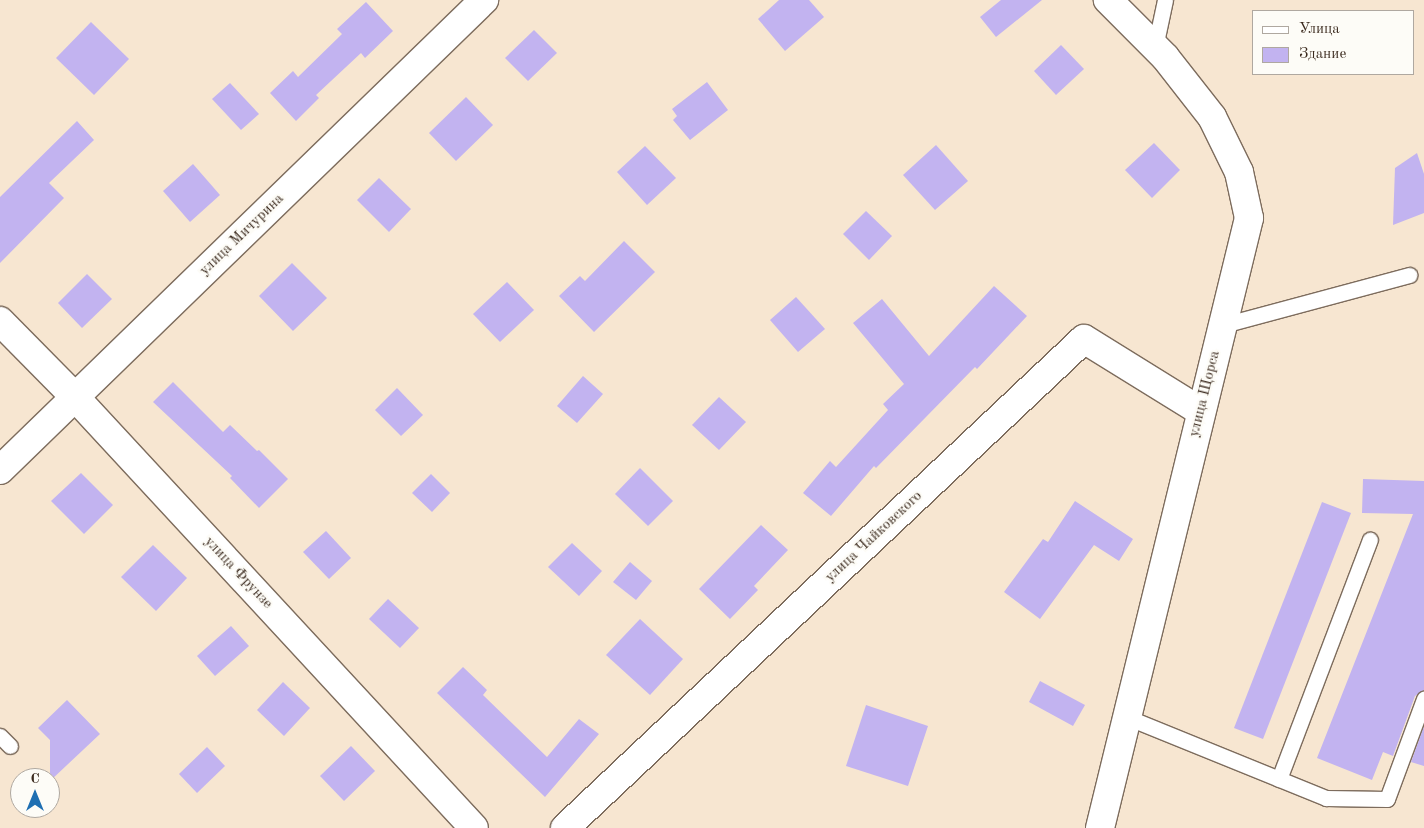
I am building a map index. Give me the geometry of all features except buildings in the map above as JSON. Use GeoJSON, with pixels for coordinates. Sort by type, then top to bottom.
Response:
{"type":"FeatureCollection","features":[{"type":"Feature","properties":{"kind":"street","name":"улица Мичурина"},"geometry":{"type":"LineString","coordinates":[[0,470],[484,0]]}},
{"type":"Feature","properties":{"kind":"street","name":"улица Щорса"},"geometry":{"type":"LineString","coordinates":[[1100,828],[1129,718],[1200,411],[1249,218],[1239,172],[1212,117],[1155,47],[1108,0]]}},
{"type":"Feature","properties":{"kind":"street","name":"улица Фрунзе"},"geometry":{"type":"LineString","coordinates":[[0,321],[75,397],[474,828]]}},
{"type":"Feature","properties":{"kind":"street","name":"улица Чайковского"},"geometry":{"type":"LineString","coordinates":[[565,828],[1084,339],[1200,411]]}},
{"type":"Feature","properties":{"kind":"lane"},"geometry":{"type":"LineString","coordinates":[[1155,47],[1165,0]]}},
{"type":"Feature","properties":{"kind":"lane"},"geometry":{"type":"LineString","coordinates":[[1223,325],[1409,275]]}},
{"type":"Feature","properties":{"kind":"lane"},"geometry":{"type":"LineString","coordinates":[[1279,779],[1370,540]]}},
{"type":"Feature","properties":{"kind":"lane"},"geometry":{"type":"LineString","coordinates":[[1129,718],[1326,798],[1387,799],[1424,699]]}}]}
